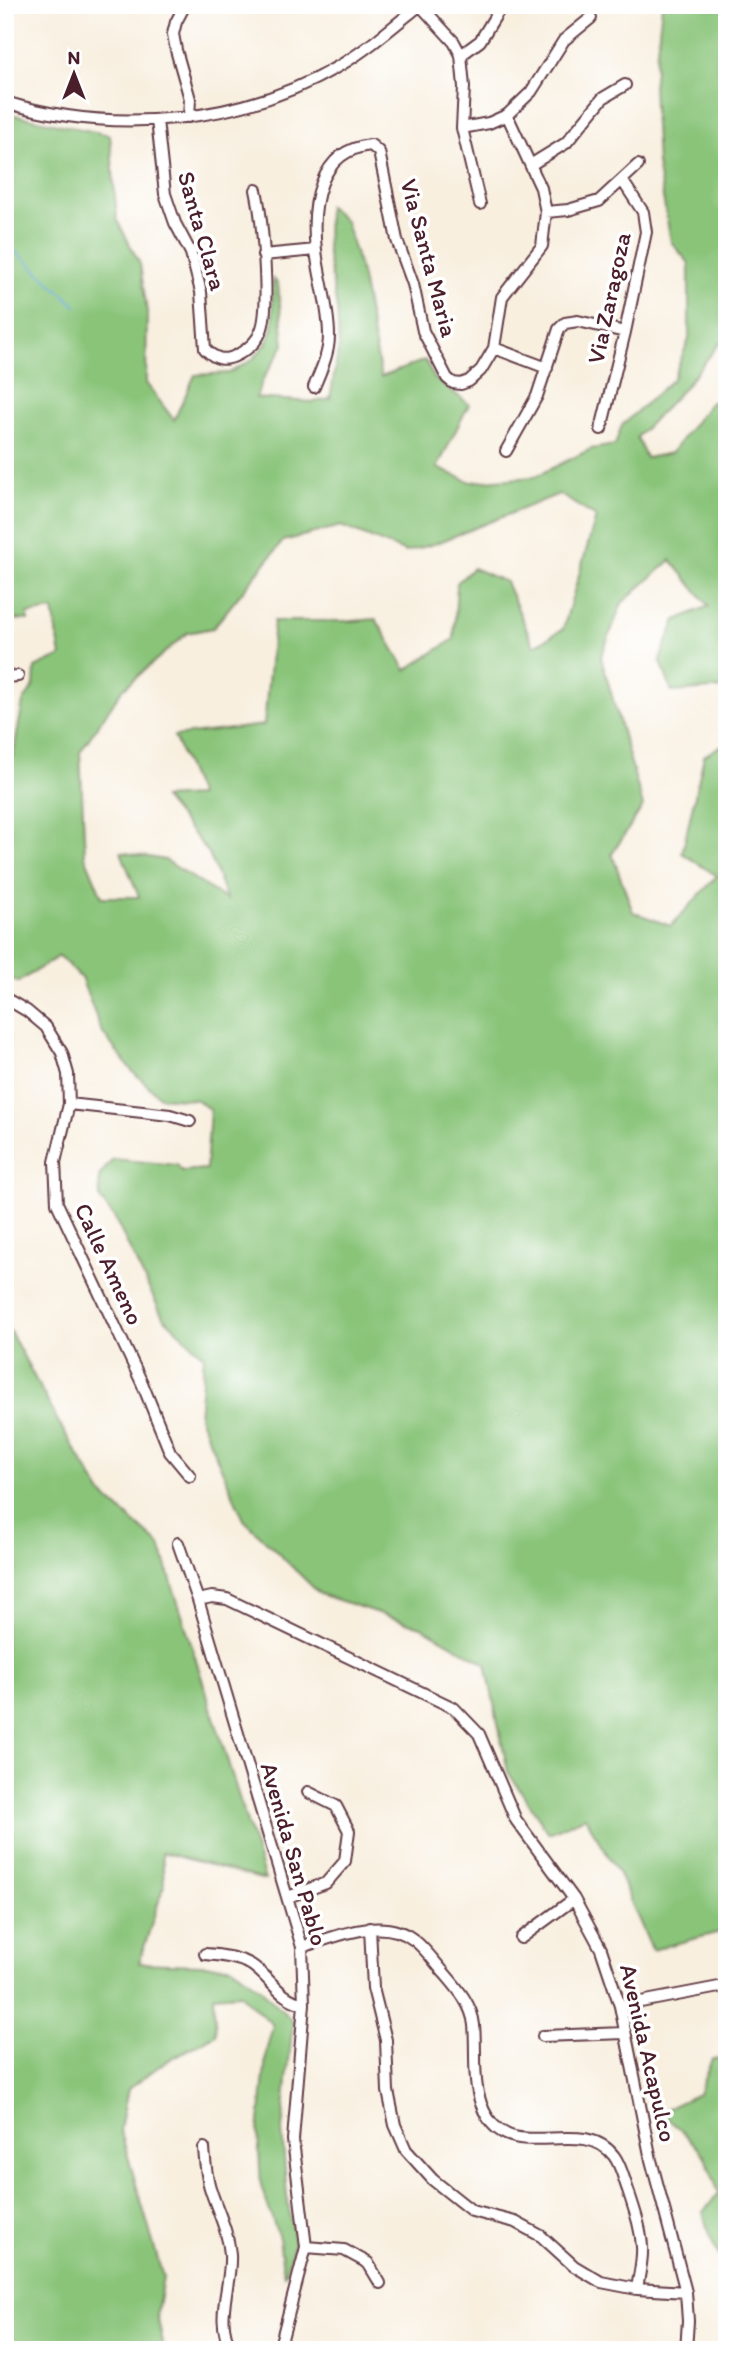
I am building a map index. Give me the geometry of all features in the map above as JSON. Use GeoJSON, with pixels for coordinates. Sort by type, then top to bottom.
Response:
{"type":"FeatureCollection","features":[{"type":"Feature","properties":{"kind":"street"},"geometry":{"type":"LineString","coordinates":[[185,5],[173,34],[191,104],[189,117]]}},
{"type":"Feature","properties":{"kind":"street"},"geometry":{"type":"LineString","coordinates":[[5,102],[37,112],[101,121],[189,117],[244,105],[284,92],[339,66],[420,5],[454,42],[461,55],[464,87],[462,128],[480,204]]}},
{"type":"Feature","properties":{"kind":"street"},"geometry":{"type":"LineString","coordinates":[[461,55],[480,41],[502,5]]}},
{"type":"Feature","properties":{"kind":"street"},"geometry":{"type":"LineString","coordinates":[[462,128],[489,123],[507,115],[531,92],[564,40],[591,18]]}},
{"type":"Feature","properties":{"kind":"street"},"geometry":{"type":"LineString","coordinates":[[532,164],[566,143],[603,98],[625,85]]}},
{"type":"Feature","properties":{"kind":"street","name":"Via Santa Maria"},"geometry":{"type":"LineString","coordinates":[[314,387],[327,357],[329,338],[316,250],[315,219],[319,192],[325,174],[337,157],[358,146],[371,145],[379,152],[386,193],[413,284],[423,331],[447,378],[453,383],[461,384],[469,381],[481,370],[494,348],[502,297],[542,246],[546,212],[532,164],[507,115]]}},
{"type":"Feature","properties":{"kind":"street","name":"Santa Clara"},"geometry":{"type":"LineString","coordinates":[[157,120],[165,194],[175,223],[191,253],[201,292],[205,349],[214,358],[229,360],[250,348],[261,333],[265,315],[263,255],[261,214],[256,190]]}},
{"type":"Feature","properties":{"kind":"street"},"geometry":{"type":"LineString","coordinates":[[546,212],[568,210],[599,201],[638,165]]}},
{"type":"Feature","properties":{"kind":"street","name":"Via Zaragoza"},"geometry":{"type":"LineString","coordinates":[[601,429],[646,232],[643,212],[622,180]]}},
{"type":"Feature","properties":{"kind":"street"},"geometry":{"type":"LineString","coordinates":[[263,255],[316,250]]}},
{"type":"Feature","properties":{"kind":"street"},"geometry":{"type":"LineString","coordinates":[[506,452],[537,396],[559,329],[565,323],[578,321],[625,332]]}},
{"type":"Feature","properties":{"kind":"street"},"geometry":{"type":"LineString","coordinates":[[494,348],[547,368]]}},
{"type":"Feature","properties":{"kind":"street"},"geometry":{"type":"LineString","coordinates":[[5,677],[18,676]]}},
{"type":"Feature","properties":{"kind":"street","name":"Calle Ameno"},"geometry":{"type":"LineString","coordinates":[[5,998],[47,1027],[62,1053],[68,1074],[69,1104],[55,1162],[57,1203],[142,1383],[170,1452],[190,1476]]}},
{"type":"Feature","properties":{"kind":"street"},"geometry":{"type":"LineString","coordinates":[[69,1104],[170,1115],[190,1121]]}},
{"type":"Feature","properties":{"kind":"street","name":"Avenida San Pablo"},"geometry":{"type":"LineString","coordinates":[[178,1543],[198,1600],[302,1947],[304,2004],[293,2140],[306,2247],[279,2350]]}},
{"type":"Feature","properties":{"kind":"street","name":"Avenida Acapulco"},"geometry":{"type":"LineString","coordinates":[[198,1600],[212,1597],[227,1599],[454,1708],[479,1734],[516,1820],[575,1899],[601,1950],[620,2007],[651,2160],[686,2292],[686,2350]]}},
{"type":"Feature","properties":{"kind":"street"},"geometry":{"type":"LineString","coordinates":[[288,1897],[326,1883],[345,1861],[349,1831],[336,1806],[308,1792]]}},
{"type":"Feature","properties":{"kind":"street"},"geometry":{"type":"LineString","coordinates":[[521,1938],[575,1899]]}},
{"type":"Feature","properties":{"kind":"street"},"geometry":{"type":"LineString","coordinates":[[370,1928],[373,1988],[386,2040],[388,2091],[395,2125],[406,2150],[433,2180],[472,2211],[515,2222],[541,2236],[574,2266],[601,2282],[637,2289],[686,2292]]}},
{"type":"Feature","properties":{"kind":"street"},"geometry":{"type":"LineString","coordinates":[[302,1947],[370,1928],[398,1931],[413,1939],[467,2003],[474,2022],[479,2099],[489,2120],[503,2132],[523,2140],[584,2139],[603,2147],[613,2156],[638,2221],[643,2249],[637,2289]]}},
{"type":"Feature","properties":{"kind":"street"},"geometry":{"type":"LineString","coordinates":[[205,1954],[222,1955],[251,1965],[288,1999],[304,2004]]}},
{"type":"Feature","properties":{"kind":"street"},"geometry":{"type":"LineString","coordinates":[[620,2007],[719,1987],[727,1988]]}},
{"type":"Feature","properties":{"kind":"street"},"geometry":{"type":"LineString","coordinates":[[543,2036],[625,2033]]}},
{"type":"Feature","properties":{"kind":"street"},"geometry":{"type":"LineString","coordinates":[[204,2148],[207,2179],[224,2225],[229,2248],[230,2269],[223,2323],[225,2337],[232,2350]]}},
{"type":"Feature","properties":{"kind":"street"},"geometry":{"type":"LineString","coordinates":[[306,2247],[344,2250],[368,2263],[380,2283]]}},
{"type":"Feature","properties":{"kind":"green space"},"geometry":{"type":"Polygon","coordinates":[[[662,5],[727,5],[727,131],[723,132],[727,166],[727,287],[724,294],[727,296],[727,340],[720,343],[683,389],[637,437],[646,458],[671,453],[710,403],[727,395],[727,694],[725,688],[672,692],[660,659],[676,620],[709,606],[671,560],[622,603],[601,657],[643,806],[612,854],[633,912],[671,926],[717,876],[682,853],[704,756],[727,742],[727,1933],[716,1933],[652,1950],[618,1872],[585,1817],[549,1833],[508,1772],[486,1664],[421,1627],[320,1594],[244,1520],[199,1417],[204,1356],[163,1317],[114,1217],[100,1199],[99,1176],[113,1159],[177,1165],[182,1171],[206,1169],[210,1110],[197,1100],[160,1097],[132,1071],[102,1032],[81,978],[59,956],[18,982],[5,976],[5,756],[13,756],[23,702],[34,686],[35,668],[61,656],[53,610],[28,614],[28,620],[5,619],[5,113],[110,135],[117,220],[140,264],[147,311],[146,383],[174,420],[195,375],[229,373],[252,360],[266,344],[273,328],[273,279],[278,284],[284,345],[263,379],[256,398],[314,402],[330,399],[339,345],[337,309],[327,251],[328,206],[346,222],[361,273],[381,377],[425,360],[434,378],[469,404],[437,468],[471,482],[534,477],[591,449],[615,445],[622,425],[673,379],[689,339],[689,263],[671,242],[657,164],[653,87],[662,5]],[[559,494],[437,543],[406,552],[341,526],[283,541],[213,628],[187,633],[122,690],[80,752],[85,856],[102,897],[139,897],[121,852],[165,860],[227,900],[208,852],[163,798],[199,796],[174,736],[264,725],[274,621],[376,619],[406,670],[454,639],[457,583],[473,568],[506,582],[534,646],[563,629],[596,517],[559,494]]]}},
{"type":"Feature","properties":{"kind":"green space"},"geometry":{"type":"Polygon","coordinates":[[[5,1322],[60,1425],[102,1494],[160,1545],[265,1880],[162,1852],[164,1885],[139,1963],[231,1966],[261,1989],[293,2021],[282,2130],[294,2244],[284,2276],[279,2238],[261,2186],[258,2132],[267,2048],[273,2025],[240,1994],[213,1996],[216,2034],[165,2062],[128,2089],[120,2129],[163,2277],[157,2314],[164,2350],[10,2350],[5,2329],[5,1322]]]}},
{"type":"Feature","properties":{"kind":"green space"},"geometry":{"type":"Polygon","coordinates":[[[712,2059],[727,2060],[727,2272],[709,2235],[703,2212],[719,2193],[704,2155],[660,2112],[698,2094],[712,2059]]]}},
{"type":"Feature","properties":{"kind":"waterway"},"geometry":{"type":"LineString","coordinates":[[5,246],[20,255],[76,306]]}}]}
